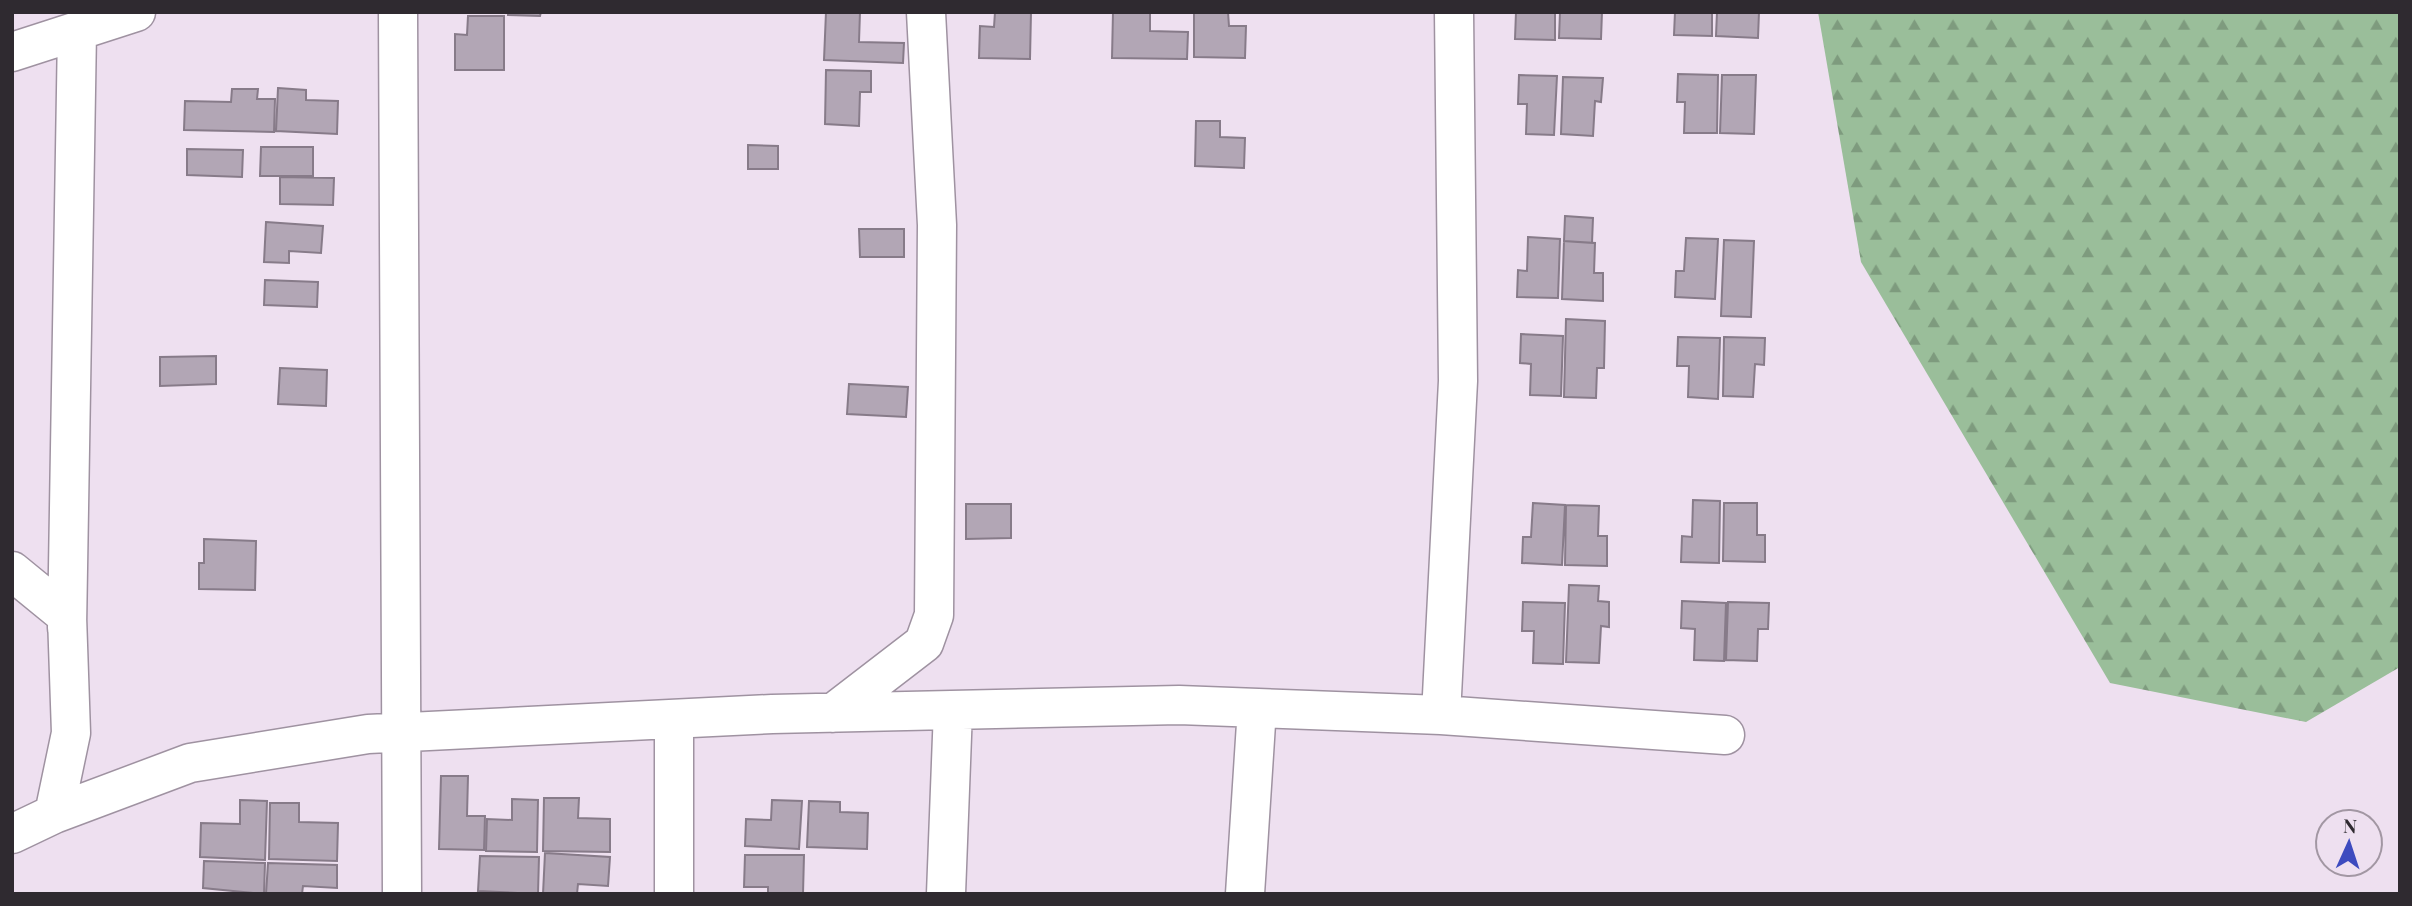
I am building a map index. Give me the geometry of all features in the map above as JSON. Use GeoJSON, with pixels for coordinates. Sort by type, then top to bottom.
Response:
{"type":"FeatureCollection","features":[{"type":"Feature","properties":{"kind":"street"},"geometry":{"type":"LineString","coordinates":[[12,52],[136,12]]}},
{"type":"Feature","properties":{"kind":"street"},"geometry":{"type":"LineString","coordinates":[[398,12],[402,894]]}},
{"type":"Feature","properties":{"kind":"street"},"geometry":{"type":"LineString","coordinates":[[833,713],[924,643],[934,615],[937,225],[926,12]]}},
{"type":"Feature","properties":{"kind":"street"},"geometry":{"type":"LineString","coordinates":[[1441,715],[1458,380],[1454,12]]}},
{"type":"Feature","properties":{"kind":"street"},"geometry":{"type":"LineString","coordinates":[[67,628],[77,31]]}},
{"type":"Feature","properties":{"kind":"street"},"geometry":{"type":"LineString","coordinates":[[12,571],[67,616],[71,733],[54,814]]}},
{"type":"Feature","properties":{"kind":"street"},"geometry":{"type":"LineString","coordinates":[[12,834],[54,814],[190,763],[368,734],[401,732],[833,713],[1178,705],[1441,715],[1725,735]]}},
{"type":"Feature","properties":{"kind":"street"},"geometry":{"type":"LineString","coordinates":[[1245,894],[1257,708]]}},
{"type":"Feature","properties":{"kind":"street"},"geometry":{"type":"LineString","coordinates":[[946,894],[953,710]]}},
{"type":"Feature","properties":{"kind":"street"},"geometry":{"type":"LineString","coordinates":[[674,719],[674,894]]}},
{"type":"Feature","properties":{"kind":"green space"},"geometry":{"type":"Polygon","coordinates":[[[1818,12],[2400,12],[2400,667],[2306,722],[2110,683],[1861,262],[1818,12]]]}},
{"type":"Feature","properties":{"kind":"building"},"geometry":{"type":"Polygon","coordinates":[[[508,12],[541,12],[540,16],[508,15],[508,12]]]}},
{"type":"Feature","properties":{"kind":"building"},"geometry":{"type":"Polygon","coordinates":[[[826,12],[860,12],[859,42],[904,43],[903,63],[824,60],[826,12]]]}},
{"type":"Feature","properties":{"kind":"building"},"geometry":{"type":"Polygon","coordinates":[[[995,12],[1031,12],[1030,59],[979,58],[980,26],[994,27],[995,12]]]}},
{"type":"Feature","properties":{"kind":"building"},"geometry":{"type":"Polygon","coordinates":[[[1113,12],[1150,12],[1150,31],[1188,32],[1187,59],[1112,58],[1113,12]]]}},
{"type":"Feature","properties":{"kind":"building"},"geometry":{"type":"Polygon","coordinates":[[[1194,12],[1228,12],[1229,26],[1246,26],[1245,58],[1194,57],[1194,12]]]}},
{"type":"Feature","properties":{"kind":"building"},"geometry":{"type":"Polygon","coordinates":[[[1516,12],[1555,12],[1555,40],[1515,39],[1516,12]]]}},
{"type":"Feature","properties":{"kind":"building"},"geometry":{"type":"Polygon","coordinates":[[[1560,12],[1602,12],[1601,39],[1559,38],[1560,12]]]}},
{"type":"Feature","properties":{"kind":"building"},"geometry":{"type":"Polygon","coordinates":[[[1675,12],[1712,12],[1712,36],[1674,35],[1675,12]]]}},
{"type":"Feature","properties":{"kind":"building"},"geometry":{"type":"Polygon","coordinates":[[[1717,12],[1759,12],[1758,38],[1716,36],[1717,12]]]}},
{"type":"Feature","properties":{"kind":"building"},"geometry":{"type":"Polygon","coordinates":[[[468,16],[504,16],[504,70],[455,70],[455,34],[467,35],[468,16]]]}},
{"type":"Feature","properties":{"kind":"building"},"geometry":{"type":"Polygon","coordinates":[[[826,70],[871,71],[871,92],[860,92],[859,126],[825,124],[826,70]]]}},
{"type":"Feature","properties":{"kind":"building"},"geometry":{"type":"Polygon","coordinates":[[[1678,74],[1718,75],[1717,133],[1684,133],[1685,102],[1677,102],[1678,74]]]}},
{"type":"Feature","properties":{"kind":"building"},"geometry":{"type":"Polygon","coordinates":[[[1519,75],[1557,76],[1554,135],[1526,134],[1527,104],[1518,104],[1519,75]]]}},
{"type":"Feature","properties":{"kind":"building"},"geometry":{"type":"Polygon","coordinates":[[[1722,75],[1756,75],[1754,134],[1720,133],[1722,75]]]}},
{"type":"Feature","properties":{"kind":"building"},"geometry":{"type":"Polygon","coordinates":[[[1563,77],[1603,78],[1601,102],[1595,101],[1593,136],[1561,134],[1563,77]]]}},
{"type":"Feature","properties":{"kind":"building"},"geometry":{"type":"Polygon","coordinates":[[[278,88],[306,90],[306,100],[338,101],[337,134],[276,131],[278,88]]]}},
{"type":"Feature","properties":{"kind":"building"},"geometry":{"type":"Polygon","coordinates":[[[232,89],[258,89],[257,99],[275,99],[274,132],[184,130],[185,101],[231,102],[232,89]]]}},
{"type":"Feature","properties":{"kind":"building"},"geometry":{"type":"Polygon","coordinates":[[[1196,121],[1220,121],[1220,137],[1245,138],[1244,168],[1195,166],[1196,121]]]}},
{"type":"Feature","properties":{"kind":"building"},"geometry":{"type":"Polygon","coordinates":[[[748,145],[778,146],[778,169],[748,169],[748,145]]]}},
{"type":"Feature","properties":{"kind":"building"},"geometry":{"type":"Polygon","coordinates":[[[261,147],[313,147],[313,176],[260,176],[261,147]]]}},
{"type":"Feature","properties":{"kind":"building"},"geometry":{"type":"Polygon","coordinates":[[[187,149],[243,150],[242,177],[187,175],[187,149]]]}},
{"type":"Feature","properties":{"kind":"building"},"geometry":{"type":"Polygon","coordinates":[[[280,177],[334,178],[333,205],[280,204],[280,177]]]}},
{"type":"Feature","properties":{"kind":"building"},"geometry":{"type":"Polygon","coordinates":[[[1565,216],[1593,218],[1592,243],[1564,241],[1565,216]]]}},
{"type":"Feature","properties":{"kind":"building"},"geometry":{"type":"Polygon","coordinates":[[[266,222],[323,226],[321,253],[289,251],[289,263],[264,262],[266,222]]]}},
{"type":"Feature","properties":{"kind":"building"},"geometry":{"type":"Polygon","coordinates":[[[859,229],[904,229],[904,257],[860,257],[859,229]]]}},
{"type":"Feature","properties":{"kind":"building"},"geometry":{"type":"Polygon","coordinates":[[[1528,237],[1560,239],[1558,298],[1517,297],[1518,270],[1527,271],[1528,237]]]}},
{"type":"Feature","properties":{"kind":"building"},"geometry":{"type":"Polygon","coordinates":[[[1686,238],[1718,239],[1715,299],[1675,297],[1676,271],[1684,271],[1686,238]]]}},
{"type":"Feature","properties":{"kind":"building"},"geometry":{"type":"Polygon","coordinates":[[[1724,240],[1754,241],[1751,317],[1721,316],[1724,240]]]}},
{"type":"Feature","properties":{"kind":"building"},"geometry":{"type":"Polygon","coordinates":[[[1564,241],[1595,243],[1594,273],[1603,273],[1603,301],[1562,299],[1564,241]]]}},
{"type":"Feature","properties":{"kind":"building"},"geometry":{"type":"Polygon","coordinates":[[[265,280],[318,282],[317,307],[264,305],[265,280]]]}},
{"type":"Feature","properties":{"kind":"building"},"geometry":{"type":"Polygon","coordinates":[[[1566,319],[1605,321],[1604,368],[1597,368],[1596,398],[1564,397],[1566,319]]]}},
{"type":"Feature","properties":{"kind":"building"},"geometry":{"type":"Polygon","coordinates":[[[1521,334],[1563,336],[1561,396],[1530,395],[1531,364],[1520,363],[1521,334]]]}},
{"type":"Feature","properties":{"kind":"building"},"geometry":{"type":"Polygon","coordinates":[[[1678,337],[1720,338],[1718,399],[1688,397],[1689,366],[1677,366],[1678,337]]]}},
{"type":"Feature","properties":{"kind":"building"},"geometry":{"type":"Polygon","coordinates":[[[1724,337],[1765,338],[1764,365],[1755,364],[1753,397],[1723,396],[1724,337]]]}},
{"type":"Feature","properties":{"kind":"building"},"geometry":{"type":"Polygon","coordinates":[[[216,356],[216,384],[160,386],[160,357],[216,356]]]}},
{"type":"Feature","properties":{"kind":"building"},"geometry":{"type":"Polygon","coordinates":[[[280,368],[327,370],[326,406],[278,404],[280,368]]]}},
{"type":"Feature","properties":{"kind":"building"},"geometry":{"type":"Polygon","coordinates":[[[849,384],[908,387],[906,417],[847,414],[849,384]]]}},
{"type":"Feature","properties":{"kind":"building"},"geometry":{"type":"Polygon","coordinates":[[[1693,500],[1720,501],[1719,563],[1681,562],[1682,536],[1692,537],[1693,500]]]}},
{"type":"Feature","properties":{"kind":"building"},"geometry":{"type":"Polygon","coordinates":[[[1533,503],[1565,505],[1562,565],[1522,563],[1523,537],[1531,537],[1533,503]]]}},
{"type":"Feature","properties":{"kind":"building"},"geometry":{"type":"Polygon","coordinates":[[[1724,503],[1757,503],[1757,535],[1765,535],[1765,562],[1723,561],[1724,503]]]}},
{"type":"Feature","properties":{"kind":"building"},"geometry":{"type":"Polygon","coordinates":[[[966,504],[1011,504],[1011,538],[966,539],[966,504]]]}},
{"type":"Feature","properties":{"kind":"building"},"geometry":{"type":"Polygon","coordinates":[[[1566,505],[1599,506],[1598,536],[1607,536],[1607,566],[1565,565],[1566,505]]]}},
{"type":"Feature","properties":{"kind":"building"},"geometry":{"type":"Polygon","coordinates":[[[204,539],[256,541],[255,590],[199,589],[199,563],[204,563],[204,539]]]}},
{"type":"Feature","properties":{"kind":"building"},"geometry":{"type":"Polygon","coordinates":[[[1569,585],[1599,586],[1598,601],[1609,602],[1609,627],[1601,626],[1599,663],[1566,662],[1569,585]]]}},
{"type":"Feature","properties":{"kind":"building"},"geometry":{"type":"Polygon","coordinates":[[[1682,601],[1726,603],[1724,661],[1694,660],[1695,629],[1681,628],[1682,601]]]}},
{"type":"Feature","properties":{"kind":"building"},"geometry":{"type":"Polygon","coordinates":[[[1523,602],[1565,603],[1563,664],[1533,663],[1534,631],[1522,631],[1523,602]]]}},
{"type":"Feature","properties":{"kind":"building"},"geometry":{"type":"Polygon","coordinates":[[[1728,602],[1769,603],[1768,629],[1758,629],[1757,661],[1726,660],[1728,602]]]}},
{"type":"Feature","properties":{"kind":"building"},"geometry":{"type":"Polygon","coordinates":[[[441,776],[468,776],[467,816],[485,816],[484,850],[439,849],[441,776]]]}},
{"type":"Feature","properties":{"kind":"building"},"geometry":{"type":"Polygon","coordinates":[[[544,798],[579,798],[578,818],[610,819],[610,852],[543,851],[544,798]]]}},
{"type":"Feature","properties":{"kind":"building"},"geometry":{"type":"Polygon","coordinates":[[[512,799],[538,800],[537,852],[486,851],[487,819],[512,820],[512,799]]]}},
{"type":"Feature","properties":{"kind":"building"},"geometry":{"type":"Polygon","coordinates":[[[240,800],[267,801],[265,860],[200,857],[201,823],[240,824],[240,800]]]}},
{"type":"Feature","properties":{"kind":"building"},"geometry":{"type":"Polygon","coordinates":[[[772,800],[802,801],[799,849],[745,846],[746,819],[771,820],[772,800]]]}},
{"type":"Feature","properties":{"kind":"building"},"geometry":{"type":"Polygon","coordinates":[[[809,801],[840,802],[840,812],[868,813],[867,849],[807,847],[809,801]]]}},
{"type":"Feature","properties":{"kind":"building"},"geometry":{"type":"Polygon","coordinates":[[[270,803],[299,803],[299,822],[338,823],[337,861],[269,859],[270,803]]]}},
{"type":"Feature","properties":{"kind":"building"},"geometry":{"type":"Polygon","coordinates":[[[545,853],[610,857],[608,886],[578,884],[577,894],[543,894],[545,853]]]}},
{"type":"Feature","properties":{"kind":"building"},"geometry":{"type":"Polygon","coordinates":[[[745,855],[804,855],[803,894],[768,894],[768,887],[744,887],[745,855]]]}},
{"type":"Feature","properties":{"kind":"building"},"geometry":{"type":"Polygon","coordinates":[[[480,856],[539,857],[538,894],[478,891],[480,856]]]}},
{"type":"Feature","properties":{"kind":"building"},"geometry":{"type":"Polygon","coordinates":[[[204,861],[265,863],[264,894],[203,888],[204,861]]]}},
{"type":"Feature","properties":{"kind":"building"},"geometry":{"type":"Polygon","coordinates":[[[268,863],[337,865],[337,888],[303,886],[302,894],[266,894],[268,863]]]}}]}
